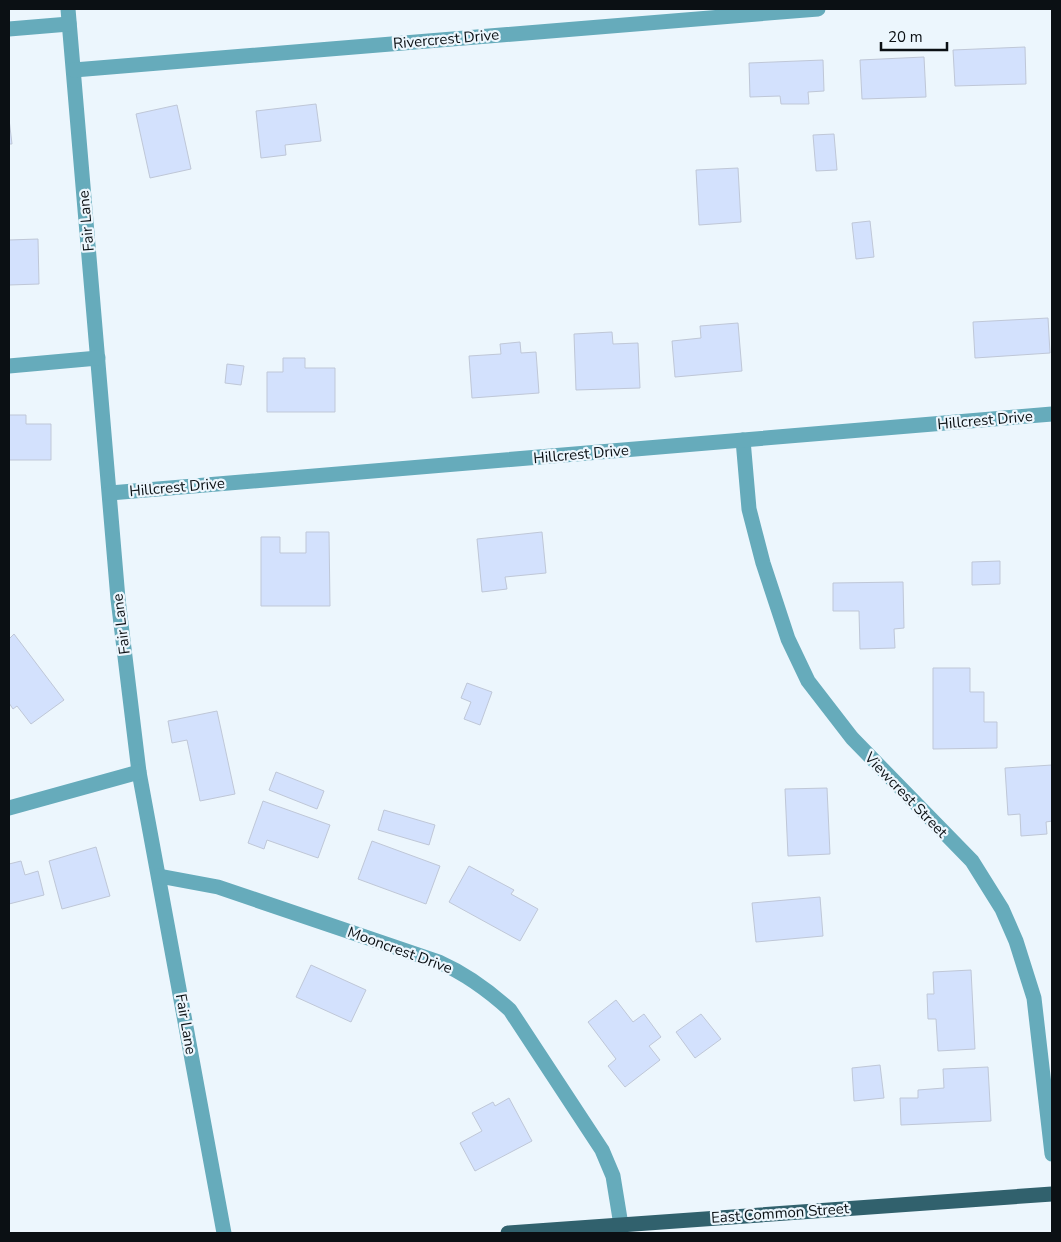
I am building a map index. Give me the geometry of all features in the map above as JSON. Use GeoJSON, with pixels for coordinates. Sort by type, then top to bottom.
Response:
{"type":"FeatureCollection","features":[{"type":"Feature","properties":{"kind":"main road","name":"East Common Street"},"geometry":{"type":"LineString","coordinates":[[508,1233],[1052,1194]]}},
{"type":"Feature","properties":{"kind":"street","name":"Fair Lane"},"geometry":{"type":"LineString","coordinates":[[68,9],[118,599],[139,772],[224,1233]]}},
{"type":"Feature","properties":{"kind":"street","name":"Rivercrest Drive"},"geometry":{"type":"LineString","coordinates":[[74,70],[818,9]]}},
{"type":"Feature","properties":{"kind":"street"},"geometry":{"type":"LineString","coordinates":[[9,29],[70,24]]}},
{"type":"Feature","properties":{"kind":"street"},"geometry":{"type":"LineString","coordinates":[[9,366],[98,358]]}},
{"type":"Feature","properties":{"kind":"street","name":"Hillcrest Drive"},"geometry":{"type":"LineString","coordinates":[[110,493],[1052,414]]}},
{"type":"Feature","properties":{"kind":"street","name":"Viewcrest Street"},"geometry":{"type":"LineString","coordinates":[[743,440],[749,509],[763,564],[788,639],[808,681],[852,738],[972,861],[1002,909],[1016,941],[1034,998],[1052,1154]]}},
{"type":"Feature","properties":{"kind":"street"},"geometry":{"type":"LineString","coordinates":[[9,808],[139,772]]}},
{"type":"Feature","properties":{"kind":"street","name":"Mooncrest Drive"},"geometry":{"type":"LineString","coordinates":[[159,876],[218,887],[439,962],[463,973],[494,995],[510,1010],[602,1150],[613,1176],[621,1225]]}},
{"type":"Feature","properties":{"kind":"building"},"geometry":{"type":"Polygon","coordinates":[[[1025,47],[1026,84],[955,86],[953,50],[1025,47]]]}},
{"type":"Feature","properties":{"kind":"building"},"geometry":{"type":"Polygon","coordinates":[[[924,57],[926,97],[862,99],[860,60],[924,57]]]}},
{"type":"Feature","properties":{"kind":"building"},"geometry":{"type":"Polygon","coordinates":[[[823,60],[824,91],[808,92],[809,104],[781,104],[780,96],[750,97],[749,63],[823,60]]]}},
{"type":"Feature","properties":{"kind":"building"},"geometry":{"type":"Polygon","coordinates":[[[316,104],[321,141],[285,145],[286,155],[261,158],[256,111],[316,104]]]}},
{"type":"Feature","properties":{"kind":"building"},"geometry":{"type":"Polygon","coordinates":[[[177,105],[191,169],[150,178],[136,114],[177,105]]]}},
{"type":"Feature","properties":{"kind":"building"},"geometry":{"type":"Polygon","coordinates":[[[9,119],[12,144],[9,144],[9,119]]]}},
{"type":"Feature","properties":{"kind":"building"},"geometry":{"type":"Polygon","coordinates":[[[834,134],[837,170],[816,171],[813,135],[834,134]]]}},
{"type":"Feature","properties":{"kind":"building"},"geometry":{"type":"Polygon","coordinates":[[[738,168],[741,222],[699,225],[696,170],[738,168]]]}},
{"type":"Feature","properties":{"kind":"building"},"geometry":{"type":"Polygon","coordinates":[[[870,221],[874,257],[856,259],[852,223],[870,221]]]}},
{"type":"Feature","properties":{"kind":"building"},"geometry":{"type":"Polygon","coordinates":[[[38,239],[39,284],[9,285],[9,240],[38,239]]]}},
{"type":"Feature","properties":{"kind":"building"},"geometry":{"type":"Polygon","coordinates":[[[1048,318],[1050,353],[975,358],[973,322],[1048,318]]]}},
{"type":"Feature","properties":{"kind":"building"},"geometry":{"type":"Polygon","coordinates":[[[738,323],[742,371],[675,377],[672,341],[701,338],[700,326],[738,323]]]}},
{"type":"Feature","properties":{"kind":"building"},"geometry":{"type":"Polygon","coordinates":[[[612,332],[613,344],[638,343],[640,388],[576,390],[574,334],[612,332]]]}},
{"type":"Feature","properties":{"kind":"building"},"geometry":{"type":"Polygon","coordinates":[[[520,342],[521,353],[536,352],[539,393],[472,398],[469,356],[501,354],[500,344],[520,342]]]}},
{"type":"Feature","properties":{"kind":"building"},"geometry":{"type":"Polygon","coordinates":[[[283,358],[305,358],[305,368],[335,368],[335,412],[267,412],[267,372],[283,372],[283,358]]]}},
{"type":"Feature","properties":{"kind":"building"},"geometry":{"type":"Polygon","coordinates":[[[227,364],[244,366],[241,385],[225,383],[227,364]]]}},
{"type":"Feature","properties":{"kind":"building"},"geometry":{"type":"Polygon","coordinates":[[[9,415],[26,415],[26,424],[51,424],[51,460],[9,460],[9,415]]]}},
{"type":"Feature","properties":{"kind":"building"},"geometry":{"type":"Polygon","coordinates":[[[306,532],[329,532],[330,606],[261,606],[261,537],[280,537],[280,553],[306,553],[306,532]]]}},
{"type":"Feature","properties":{"kind":"building"},"geometry":{"type":"Polygon","coordinates":[[[542,532],[546,573],[505,577],[507,589],[482,592],[477,539],[542,532]]]}},
{"type":"Feature","properties":{"kind":"building"},"geometry":{"type":"Polygon","coordinates":[[[1000,561],[1000,584],[972,585],[972,562],[1000,561]]]}},
{"type":"Feature","properties":{"kind":"building"},"geometry":{"type":"Polygon","coordinates":[[[903,582],[904,628],[894,629],[895,648],[860,649],[859,611],[833,611],[833,583],[903,582]]]}},
{"type":"Feature","properties":{"kind":"building"},"geometry":{"type":"Polygon","coordinates":[[[14,634],[64,700],[31,724],[17,706],[13,709],[9,703],[9,639],[14,634]]]}},
{"type":"Feature","properties":{"kind":"building"},"geometry":{"type":"Polygon","coordinates":[[[933,668],[970,668],[970,692],[984,692],[984,722],[997,722],[997,748],[933,749],[933,668]]]}},
{"type":"Feature","properties":{"kind":"building"},"geometry":{"type":"Polygon","coordinates":[[[467,683],[492,692],[480,725],[464,719],[471,702],[461,698],[467,683]]]}},
{"type":"Feature","properties":{"kind":"building"},"geometry":{"type":"Polygon","coordinates":[[[217,711],[235,794],[200,801],[187,740],[172,743],[168,721],[217,711]]]}},
{"type":"Feature","properties":{"kind":"building"},"geometry":{"type":"Polygon","coordinates":[[[1052,765],[1052,821],[1046,822],[1047,834],[1021,836],[1020,814],[1008,815],[1005,768],[1052,765]]]}},
{"type":"Feature","properties":{"kind":"building"},"geometry":{"type":"Polygon","coordinates":[[[276,772],[324,791],[317,809],[269,790],[276,772]]]}},
{"type":"Feature","properties":{"kind":"building"},"geometry":{"type":"Polygon","coordinates":[[[827,788],[830,854],[788,856],[785,789],[827,788]]]}},
{"type":"Feature","properties":{"kind":"building"},"geometry":{"type":"Polygon","coordinates":[[[263,801],[330,825],[318,858],[267,840],[264,849],[248,843],[263,801]]]}},
{"type":"Feature","properties":{"kind":"building"},"geometry":{"type":"Polygon","coordinates":[[[384,810],[435,825],[429,845],[378,830],[384,810]]]}},
{"type":"Feature","properties":{"kind":"building"},"geometry":{"type":"Polygon","coordinates":[[[372,841],[440,866],[426,904],[358,879],[372,841]]]}},
{"type":"Feature","properties":{"kind":"building"},"geometry":{"type":"Polygon","coordinates":[[[96,847],[110,896],[62,909],[49,861],[96,847]]]}},
{"type":"Feature","properties":{"kind":"building"},"geometry":{"type":"Polygon","coordinates":[[[21,861],[25,875],[38,871],[44,895],[9,904],[9,864],[21,861]]]}},
{"type":"Feature","properties":{"kind":"building"},"geometry":{"type":"Polygon","coordinates":[[[469,866],[514,890],[511,894],[538,909],[520,941],[449,902],[469,866]]]}},
{"type":"Feature","properties":{"kind":"building"},"geometry":{"type":"Polygon","coordinates":[[[820,897],[823,936],[756,942],[752,903],[820,897]]]}},
{"type":"Feature","properties":{"kind":"building"},"geometry":{"type":"Polygon","coordinates":[[[311,965],[366,990],[351,1022],[296,997],[311,965]]]}},
{"type":"Feature","properties":{"kind":"building"},"geometry":{"type":"Polygon","coordinates":[[[971,970],[975,1049],[938,1051],[936,1019],[928,1019],[927,994],[934,994],[933,972],[971,970]]]}},
{"type":"Feature","properties":{"kind":"building"},"geometry":{"type":"Polygon","coordinates":[[[616,1000],[633,1022],[644,1014],[661,1037],[649,1046],[660,1060],[625,1087],[608,1066],[616,1059],[588,1022],[616,1000]]]}},
{"type":"Feature","properties":{"kind":"building"},"geometry":{"type":"Polygon","coordinates":[[[701,1014],[721,1039],[695,1058],[676,1032],[701,1014]]]}},
{"type":"Feature","properties":{"kind":"building"},"geometry":{"type":"Polygon","coordinates":[[[880,1065],[884,1098],[854,1101],[852,1068],[880,1065]]]}},
{"type":"Feature","properties":{"kind":"building"},"geometry":{"type":"Polygon","coordinates":[[[988,1067],[991,1121],[901,1125],[900,1098],[918,1098],[918,1090],[944,1088],[943,1069],[988,1067]]]}},
{"type":"Feature","properties":{"kind":"building"},"geometry":{"type":"Polygon","coordinates":[[[509,1098],[532,1141],[475,1171],[460,1143],[482,1131],[472,1113],[493,1102],[495,1106],[509,1098]]]}}]}
